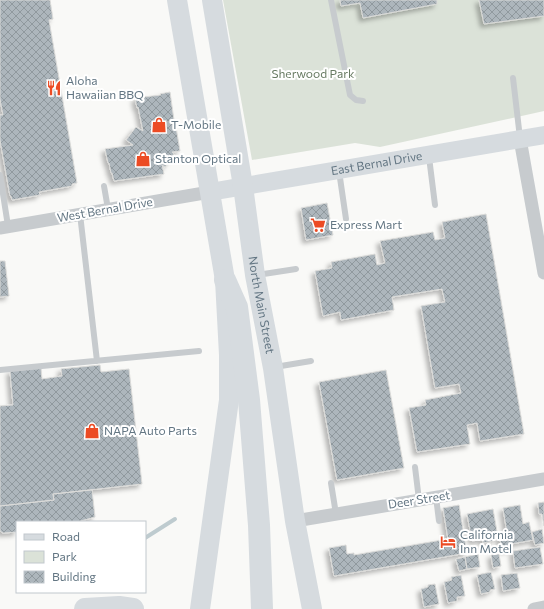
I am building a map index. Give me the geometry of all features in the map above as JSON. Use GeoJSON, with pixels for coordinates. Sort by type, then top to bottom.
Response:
{"type":"FeatureCollection","features":[{"type":"Feature","properties":{"kind":"highway"},"geometry":{"type":"LineString","coordinates":[[225,280],[237,307],[249,400],[259,525],[262,609]]}},
{"type":"Feature","properties":{"kind":"highway"},"geometry":{"type":"LineString","coordinates":[[85,609],[119,607],[133,609]]}},
{"type":"Feature","properties":{"kind":"main road"},"geometry":{"type":"LineString","coordinates":[[177,0],[225,280],[229,355],[229,400],[200,609]]}},
{"type":"Feature","properties":{"kind":"main road","name":"North Main Street"},"geometry":{"type":"LineString","coordinates":[[212,0],[243,186],[255,275],[273,368],[295,521],[312,609]]}},
{"type":"Feature","properties":{"kind":"main road","name":"East Bernal Drive"},"geometry":{"type":"LineString","coordinates":[[210,192],[544,135]]}},
{"type":"Feature","properties":{"kind":"street"},"geometry":{"type":"LineString","coordinates":[[520,139],[544,273]]}},
{"type":"Feature","properties":{"kind":"street","name":"West Bernal Drive"},"geometry":{"type":"LineString","coordinates":[[4,227],[210,192]]}},
{"type":"Feature","properties":{"kind":"street","name":"Deer Street"},"geometry":{"type":"LineString","coordinates":[[295,521],[544,479]]}},
{"type":"Feature","properties":{"kind":"street"},"geometry":{"type":"LineString","coordinates":[[534,609],[544,607]]}},
{"type":"Feature","properties":{"kind":"lane"},"geometry":{"type":"LineString","coordinates":[[332,0],[350,95],[356,100],[363,101]]}},
{"type":"Feature","properties":{"kind":"lane"},"geometry":{"type":"LineString","coordinates":[[513,78],[520,139]]}},
{"type":"Feature","properties":{"kind":"lane"},"geometry":{"type":"LineString","coordinates":[[428,154],[435,205]]}},
{"type":"Feature","properties":{"kind":"lane"},"geometry":{"type":"LineString","coordinates":[[339,171],[346,219]]}},
{"type":"Feature","properties":{"kind":"lane"},"geometry":{"type":"LineString","coordinates":[[0,175],[4,227]]}},
{"type":"Feature","properties":{"kind":"lane"},"geometry":{"type":"LineString","coordinates":[[104,186],[108,209]]}},
{"type":"Feature","properties":{"kind":"lane"},"geometry":{"type":"LineString","coordinates":[[80,214],[97,360]]}},
{"type":"Feature","properties":{"kind":"lane"},"geometry":{"type":"LineString","coordinates":[[255,275],[296,269]]}},
{"type":"Feature","properties":{"kind":"lane"},"geometry":{"type":"LineString","coordinates":[[0,370],[199,351]]}},
{"type":"Feature","properties":{"kind":"lane"},"geometry":{"type":"LineString","coordinates":[[273,368],[311,361]]}},
{"type":"Feature","properties":{"kind":"lane"},"geometry":{"type":"LineString","coordinates":[[415,467],[419,500]]}},
{"type":"Feature","properties":{"kind":"lane"},"geometry":{"type":"LineString","coordinates":[[331,483],[336,514]]}},
{"type":"Feature","properties":{"kind":"lane"},"geometry":{"type":"LineString","coordinates":[[436,497],[439,521]]}},
{"type":"Feature","properties":{"kind":"green space","name":"Sherwood Park"},"geometry":{"type":"Polygon","coordinates":[[[223,0],[544,0],[544,111],[380,147],[355,143],[252,160],[223,0]]]}},
{"type":"Feature","properties":{"kind":"building"},"geometry":{"type":"Polygon","coordinates":[[[0,0],[50,0],[53,19],[49,20],[77,183],[72,184],[72,186],[39,192],[40,195],[12,200],[0,140],[0,115],[3,115],[0,99],[0,0]]]}},
{"type":"Feature","properties":{"kind":"building"},"geometry":{"type":"Polygon","coordinates":[[[340,0],[437,0],[437,4],[363,18],[360,3],[341,6],[340,0]]]}},
{"type":"Feature","properties":{"kind":"building"},"geometry":{"type":"Polygon","coordinates":[[[479,0],[544,0],[544,16],[484,24],[479,0]]]}},
{"type":"Feature","properties":{"kind":"building"},"geometry":{"type":"Polygon","coordinates":[[[170,92],[180,151],[172,152],[174,154],[165,167],[162,165],[164,174],[114,181],[105,149],[133,145],[126,140],[136,127],[143,131],[135,98],[161,95],[160,94],[170,92]]]}},
{"type":"Feature","properties":{"kind":"building"},"geometry":{"type":"Polygon","coordinates":[[[327,203],[333,235],[306,240],[301,208],[327,203]]]}},
{"type":"Feature","properties":{"kind":"building"},"geometry":{"type":"Polygon","coordinates":[[[486,214],[524,434],[480,441],[477,423],[467,425],[470,444],[417,452],[409,408],[426,405],[425,400],[461,393],[459,384],[435,388],[421,306],[445,302],[442,289],[392,297],[394,310],[341,320],[340,312],[323,316],[315,271],[332,268],[331,262],[375,254],[377,265],[385,263],[380,241],[433,232],[435,240],[445,238],[442,222],[486,214]]]}},
{"type":"Feature","properties":{"kind":"building"},"geometry":{"type":"Polygon","coordinates":[[[0,261],[5,261],[9,296],[0,297],[0,261]]]}},
{"type":"Feature","properties":{"kind":"building"},"geometry":{"type":"Polygon","coordinates":[[[100,365],[101,372],[129,369],[142,484],[53,494],[54,500],[0,506],[0,406],[13,405],[10,371],[41,368],[42,379],[62,376],[61,369],[100,365]]]}},
{"type":"Feature","properties":{"kind":"building"},"geometry":{"type":"Polygon","coordinates":[[[386,370],[404,468],[337,480],[319,382],[386,370]]]}},
{"type":"Feature","properties":{"kind":"building"},"geometry":{"type":"Polygon","coordinates":[[[92,490],[95,517],[81,521],[16,521],[16,532],[3,533],[0,531],[0,506],[54,500],[53,494],[92,490]]]}},
{"type":"Feature","properties":{"kind":"building"},"geometry":{"type":"Polygon","coordinates":[[[544,502],[544,526],[542,514],[539,514],[538,503],[544,502]]]}},
{"type":"Feature","properties":{"kind":"building","name":"California Inn Motel"},"geometry":{"type":"Polygon","coordinates":[[[459,505],[467,553],[334,576],[329,548],[346,545],[347,554],[354,553],[354,555],[448,539],[443,508],[459,505]]]}},
{"type":"Feature","properties":{"kind":"building"},"geometry":{"type":"Polygon","coordinates":[[[520,505],[523,524],[529,522],[533,540],[511,544],[512,549],[502,550],[499,535],[507,533],[503,508],[520,505]]]}},
{"type":"Feature","properties":{"kind":"building"},"geometry":{"type":"Polygon","coordinates":[[[493,509],[498,537],[493,538],[494,541],[483,543],[483,539],[472,541],[467,514],[493,509]]]}},
{"type":"Feature","properties":{"kind":"building"},"geometry":{"type":"Polygon","coordinates":[[[542,529],[544,543],[535,545],[532,532],[542,529]]]}},
{"type":"Feature","properties":{"kind":"building"},"geometry":{"type":"Polygon","coordinates":[[[540,547],[543,564],[515,568],[513,551],[540,547]]]}},
{"type":"Feature","properties":{"kind":"building"},"geometry":{"type":"Polygon","coordinates":[[[478,554],[480,567],[467,569],[465,557],[478,554]]]}},
{"type":"Feature","properties":{"kind":"building"},"geometry":{"type":"Polygon","coordinates":[[[499,554],[501,566],[493,568],[491,555],[499,554]]]}},
{"type":"Feature","properties":{"kind":"building"},"geometry":{"type":"Polygon","coordinates":[[[465,557],[467,569],[459,571],[456,559],[465,557]]]}},
{"type":"Feature","properties":{"kind":"building"},"geometry":{"type":"Polygon","coordinates":[[[491,572],[495,589],[481,594],[477,575],[491,572]]]}},
{"type":"Feature","properties":{"kind":"building"},"geometry":{"type":"Polygon","coordinates":[[[517,573],[520,588],[503,591],[501,575],[517,573]]]}},
{"type":"Feature","properties":{"kind":"building"},"geometry":{"type":"Polygon","coordinates":[[[461,575],[465,596],[457,597],[457,601],[448,603],[444,582],[452,580],[451,577],[461,575]]]}},
{"type":"Feature","properties":{"kind":"building"},"geometry":{"type":"Polygon","coordinates":[[[435,584],[439,604],[424,607],[421,589],[428,587],[428,585],[435,584]]]}},
{"type":"Feature","properties":{"kind":"waterway"},"geometry":{"type":"LineString","coordinates":[[146,537],[175,519]]}},
{"type":"Feature","properties":{"kind":"place","name":"Aloha Hawaiian BBQ"},"geometry":{"type":"Point","coordinates":[54,88]}},
{"type":"Feature","properties":{"kind":"place","name":"T-Mobile"},"geometry":{"type":"Point","coordinates":[159,125]}},
{"type":"Feature","properties":{"kind":"place","name":"Stanton Optical"},"geometry":{"type":"Point","coordinates":[143,159]}},
{"type":"Feature","properties":{"kind":"place","name":"Express Mart"},"geometry":{"type":"Point","coordinates":[318,225]}},
{"type":"Feature","properties":{"kind":"place","name":"NAPA Auto Parts"},"geometry":{"type":"Point","coordinates":[92,431]}},
{"type":"Feature","properties":{"kind":"place","name":"California Inn Motel"},"geometry":{"type":"Point","coordinates":[448,542]}}]}
